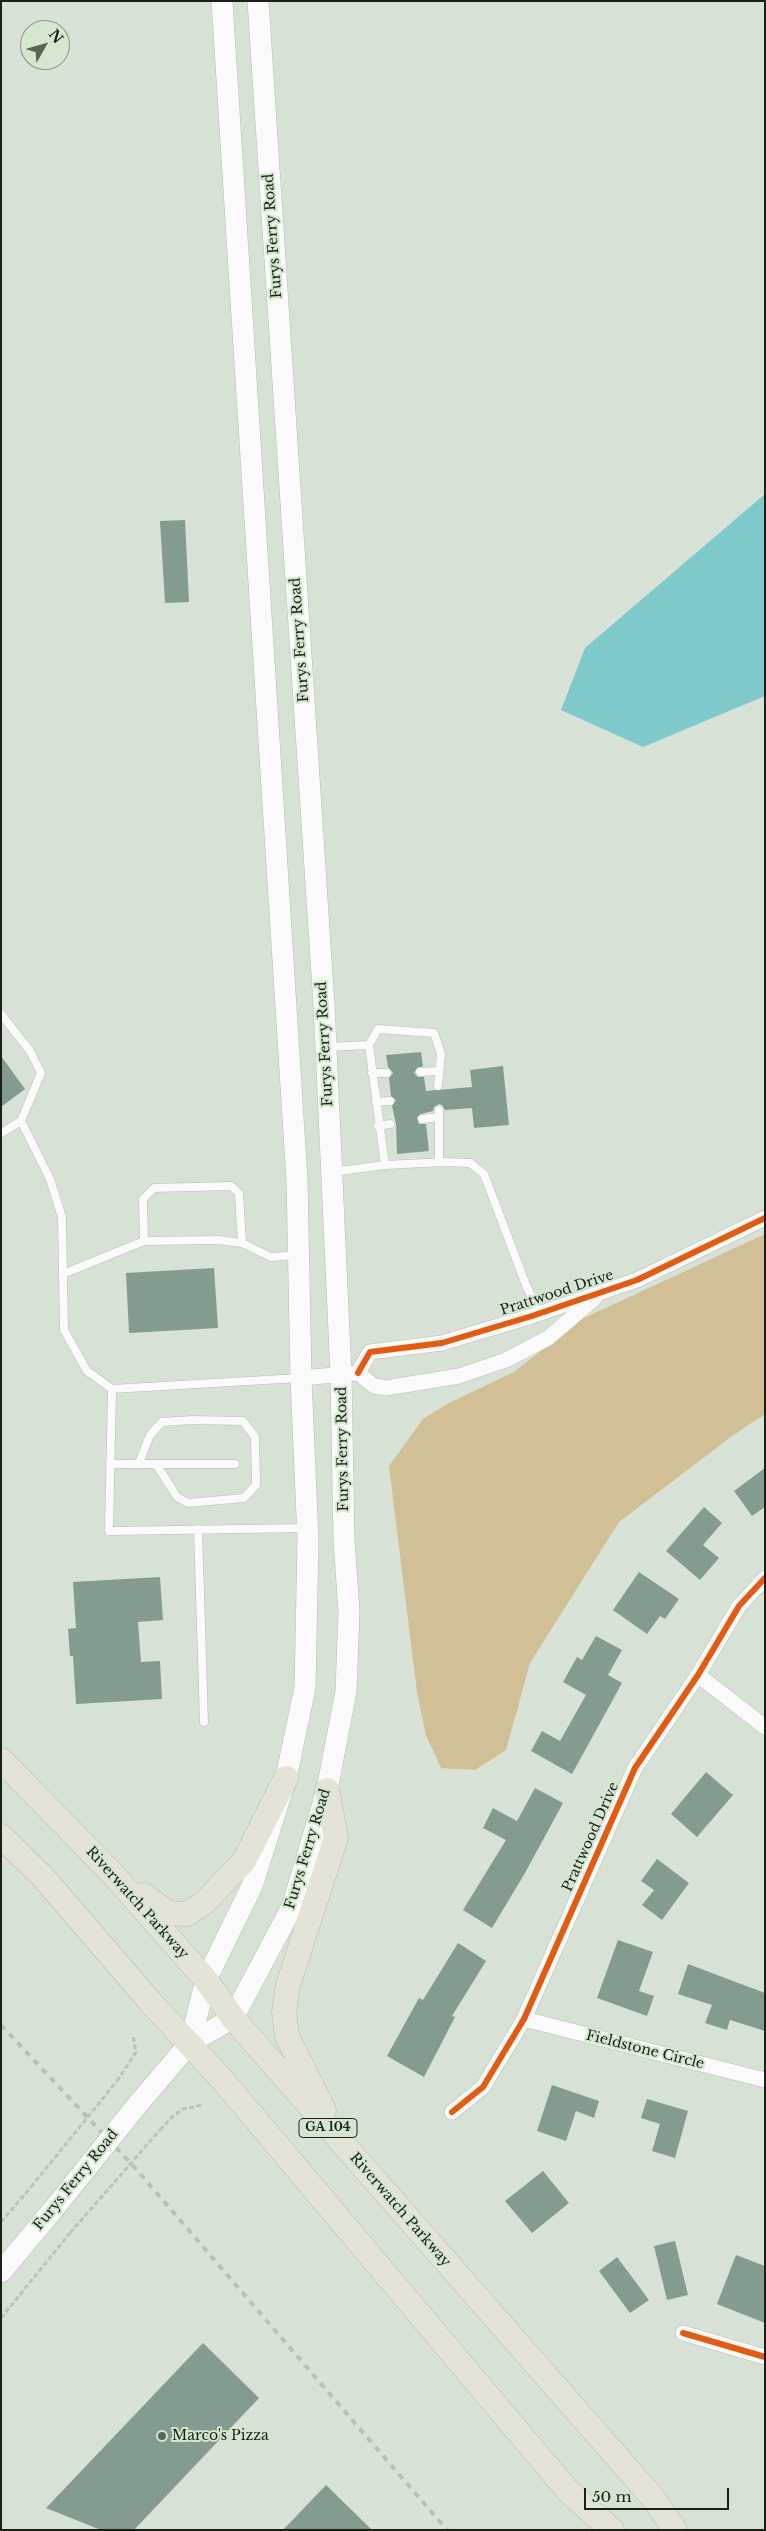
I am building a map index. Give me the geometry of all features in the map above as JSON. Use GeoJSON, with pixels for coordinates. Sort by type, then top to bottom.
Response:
{"type":"FeatureCollection","features":[{"type":"Feature","properties":{"kind":"main road","name":"Furys Ferry Road"},"geometry":{"type":"LineString","coordinates":[[190,2043],[206,1980],[252,1886],[286,1778],[305,1688],[308,1528],[300,1378],[297,1180],[222,1]]}},
{"type":"Feature","properties":{"kind":"main road","name":"Furys Ferry Road"},"geometry":{"type":"LineString","coordinates":[[1,2272],[190,2043],[233,2018],[292,1907],[327,1790],[346,1691],[349,1612],[344,1540],[349,1374],[330,1172],[326,1047],[258,1]]}},
{"type":"Feature","properties":{"kind":"main road","name":"Riverwatch Parkway"},"geometry":{"type":"LineString","coordinates":[[1,1760],[112,1873],[206,1980],[233,2018],[653,2498],[675,2530]]}},
{"type":"Feature","properties":{"kind":"main road"},"geometry":{"type":"LineString","coordinates":[[112,1873],[168,1913],[187,1914],[204,1903],[244,1861],[286,1778]]}},
{"type":"Feature","properties":{"kind":"main road"},"geometry":{"type":"LineString","coordinates":[[327,1790],[336,1838],[288,1986],[284,2012],[287,2036],[339,2141]]}},
{"type":"Feature","properties":{"kind":"main road"},"geometry":{"type":"LineString","coordinates":[[1,1836],[43,1877],[153,2005],[190,2043],[568,2491],[612,2530]]}},
{"type":"Feature","properties":{"kind":"street","name":"Prattwood Drive"},"geometry":{"type":"LineString","coordinates":[[602,1292],[548,1338],[506,1360],[459,1376],[386,1388],[374,1386],[349,1374],[370,1352],[442,1343],[602,1292],[637,1280],[765,1218]]}},
{"type":"Feature","properties":{"kind":"street"},"geometry":{"type":"LineString","coordinates":[[300,1378],[349,1374]]}},
{"type":"Feature","properties":{"kind":"street","name":"Prattwood Drive"},"geometry":{"type":"LineString","coordinates":[[452,2112],[483,2087],[524,2019],[635,1768],[698,1675],[738,1606],[765,1578]]}},
{"type":"Feature","properties":{"kind":"street"},"geometry":{"type":"LineString","coordinates":[[698,1675],[765,1727]]}},
{"type":"Feature","properties":{"kind":"street","name":"Fieldstone Circle"},"geometry":{"type":"LineString","coordinates":[[524,2019],[765,2080]]}},
{"type":"Feature","properties":{"kind":"street"},"geometry":{"type":"LineString","coordinates":[[682,2333],[765,2357]]}},
{"type":"Feature","properties":{"kind":"lane"},"geometry":{"type":"LineString","coordinates":[[1,1014],[30,1051],[41,1073],[21,1121],[1,1133]]}},
{"type":"Feature","properties":{"kind":"lane"},"geometry":{"type":"LineString","coordinates":[[385,1165],[378,1126],[369,1045],[378,1029],[434,1033],[441,1054],[438,1086]]}},
{"type":"Feature","properties":{"kind":"lane"},"geometry":{"type":"LineString","coordinates":[[326,1047],[369,1045]]}},
{"type":"Feature","properties":{"kind":"lane"},"geometry":{"type":"LineString","coordinates":[[420,1072],[440,1071]]}},
{"type":"Feature","properties":{"kind":"lane"},"geometry":{"type":"LineString","coordinates":[[372,1073],[387,1073]]}},
{"type":"Feature","properties":{"kind":"lane"},"geometry":{"type":"LineString","coordinates":[[376,1102],[390,1101]]}},
{"type":"Feature","properties":{"kind":"lane"},"geometry":{"type":"LineString","coordinates":[[422,1119],[439,1113],[439,1162]]}},
{"type":"Feature","properties":{"kind":"lane"},"geometry":{"type":"LineString","coordinates":[[21,1121],[50,1179],[62,1217],[64,1330],[86,1371],[112,1389],[300,1378]]}},
{"type":"Feature","properties":{"kind":"lane"},"geometry":{"type":"LineString","coordinates":[[378,1126],[390,1124]]}},
{"type":"Feature","properties":{"kind":"lane"},"geometry":{"type":"LineString","coordinates":[[330,1172],[385,1165],[439,1162],[470,1163],[484,1174],[526,1285],[539,1313]]}},
{"type":"Feature","properties":{"kind":"lane"},"geometry":{"type":"LineString","coordinates":[[144,1241],[143,1199],[154,1188],[231,1186],[240,1193],[242,1243]]}},
{"type":"Feature","properties":{"kind":"lane"},"geometry":{"type":"LineString","coordinates":[[63,1274],[144,1241],[218,1240],[242,1243],[271,1257],[299,1255]]}},
{"type":"Feature","properties":{"kind":"lane"},"geometry":{"type":"LineString","coordinates":[[112,1389],[109,1531],[308,1528]]}},
{"type":"Feature","properties":{"kind":"lane"},"geometry":{"type":"LineString","coordinates":[[139,1463],[150,1435],[162,1422],[192,1420],[243,1421],[255,1437],[256,1485],[244,1498],[188,1503],[176,1497],[156,1464]]}},
{"type":"Feature","properties":{"kind":"lane"},"geometry":{"type":"LineString","coordinates":[[110,1464],[235,1464]]}},
{"type":"Feature","properties":{"kind":"lane"},"geometry":{"type":"LineString","coordinates":[[198,1529],[204,1722]]}},
{"type":"Feature","properties":{"kind":"path"},"geometry":{"type":"LineString","coordinates":[[1,2222],[117,2081],[136,2052],[134,2036]]}},
{"type":"Feature","properties":{"kind":"path"},"geometry":{"type":"LineString","coordinates":[[1,2318],[70,2233],[172,2117],[183,2110],[202,2105]]}},
{"type":"Feature","properties":{"kind":"shaded area"},"geometry":{"type":"Polygon","coordinates":[[[765,1234],[765,1414],[732,1436],[619,1522],[530,1663],[506,1750],[475,1770],[441,1768],[426,1735],[417,1692],[389,1466],[423,1419],[447,1404],[514,1372],[582,1319],[765,1234]]]}},
{"type":"Feature","properties":{"kind":"water"},"geometry":{"type":"Polygon","coordinates":[[[765,494],[765,696],[643,747],[561,710],[585,648],[765,494]]]}},
{"type":"Feature","properties":{"kind":"building"},"geometry":{"type":"Polygon","coordinates":[[[185,520],[189,602],[165,603],[160,521],[185,520]]]}},
{"type":"Feature","properties":{"kind":"building"},"geometry":{"type":"Polygon","coordinates":[[[421,1052],[423,1066],[417,1068],[414,1073],[418,1077],[424,1077],[426,1091],[472,1087],[470,1070],[503,1066],[509,1125],[474,1128],[472,1108],[445,1110],[439,1104],[434,1107],[433,1111],[417,1117],[419,1124],[426,1124],[429,1151],[397,1154],[396,1124],[392,1106],[396,1100],[391,1096],[389,1078],[393,1073],[388,1067],[386,1055],[421,1052]]]}},
{"type":"Feature","properties":{"kind":"building"},"geometry":{"type":"Polygon","coordinates":[[[1,1056],[25,1089],[1,1107],[1,1056]]]}},
{"type":"Feature","properties":{"kind":"building"},"geometry":{"type":"Polygon","coordinates":[[[214,1268],[218,1328],[129,1333],[126,1273],[214,1268]]]}},
{"type":"Feature","properties":{"kind":"building"},"geometry":{"type":"Polygon","coordinates":[[[765,1468],[765,1507],[752,1516],[734,1491],[765,1468]]]}},
{"type":"Feature","properties":{"kind":"building"},"geometry":{"type":"Polygon","coordinates":[[[704,1507],[722,1523],[703,1545],[719,1558],[700,1580],[666,1551],[704,1507]]]}},
{"type":"Feature","properties":{"kind":"building"},"geometry":{"type":"Polygon","coordinates":[[[639,1572],[679,1599],[665,1619],[660,1616],[647,1634],[613,1610],[639,1572]]]}},
{"type":"Feature","properties":{"kind":"building"},"geometry":{"type":"Polygon","coordinates":[[[160,1577],[163,1620],[138,1622],[141,1662],[160,1661],[162,1699],[76,1704],[73,1656],[70,1656],[68,1629],[76,1628],[73,1582],[160,1577]]]}},
{"type":"Feature","properties":{"kind":"building"},"geometry":{"type":"Polygon","coordinates":[[[596,1636],[622,1650],[608,1675],[622,1683],[572,1774],[531,1751],[542,1731],[560,1741],[586,1695],[563,1682],[577,1657],[582,1660],[596,1636]]]}},
{"type":"Feature","properties":{"kind":"building"},"geometry":{"type":"Polygon","coordinates":[[[706,1772],[733,1795],[697,1837],[671,1814],[706,1772]]]}},
{"type":"Feature","properties":{"kind":"building"},"geometry":{"type":"Polygon","coordinates":[[[535,1788],[563,1803],[525,1873],[492,1928],[463,1910],[506,1840],[483,1828],[493,1808],[517,1821],[535,1788]]]}},
{"type":"Feature","properties":{"kind":"building"},"geometry":{"type":"Polygon","coordinates":[[[657,1859],[689,1883],[662,1920],[642,1905],[654,1890],[641,1881],[657,1859]]]}},
{"type":"Feature","properties":{"kind":"building"},"geometry":{"type":"Polygon","coordinates":[[[618,1940],[653,1952],[639,1991],[654,1996],[647,2016],[597,1998],[618,1940]]]}},
{"type":"Feature","properties":{"kind":"building"},"geometry":{"type":"Polygon","coordinates":[[[458,1943],[486,1961],[452,2016],[455,2017],[424,2077],[387,2056],[419,1998],[423,2000],[458,1943]]]}},
{"type":"Feature","properties":{"kind":"building"},"geometry":{"type":"Polygon","coordinates":[[[688,1964],[765,1993],[765,2031],[730,2020],[727,2030],[705,2023],[712,2005],[678,1994],[688,1964]]]}},
{"type":"Feature","properties":{"kind":"building"},"geometry":{"type":"Polygon","coordinates":[[[552,2085],[599,2101],[594,2118],[576,2111],[566,2141],[537,2131],[552,2085]]]}},
{"type":"Feature","properties":{"kind":"building"},"geometry":{"type":"Polygon","coordinates":[[[647,2099],[688,2111],[675,2158],[652,2151],[660,2124],[641,2118],[647,2099]]]}},
{"type":"Feature","properties":{"kind":"building"},"geometry":{"type":"Polygon","coordinates":[[[543,2171],[569,2203],[532,2233],[505,2201],[543,2171]]]}},
{"type":"Feature","properties":{"kind":"building"},"geometry":{"type":"Polygon","coordinates":[[[675,2241],[688,2295],[667,2300],[654,2246],[675,2241]]]}},
{"type":"Feature","properties":{"kind":"building"},"geometry":{"type":"Polygon","coordinates":[[[736,2255],[765,2266],[765,2323],[717,2304],[736,2255]]]}},
{"type":"Feature","properties":{"kind":"building"},"geometry":{"type":"Polygon","coordinates":[[[617,2257],[649,2300],[630,2313],[599,2271],[617,2257]]]}},
{"type":"Feature","properties":{"kind":"building"},"geometry":{"type":"Polygon","coordinates":[[[203,2343],[259,2398],[134,2530],[101,2530],[46,2508],[203,2343]]]}},
{"type":"Feature","properties":{"kind":"building"},"geometry":{"type":"Polygon","coordinates":[[[326,2485],[372,2530],[283,2530],[326,2485]]]}},
{"type":"Feature","properties":{"kind":"railway"},"geometry":{"type":"LineString","coordinates":[[1,2025],[136,2169],[447,2530]]}},
{"type":"Feature","properties":{"kind":"cycle path"},"geometry":{"type":"LineString","coordinates":[[358,1373],[370,1352],[442,1343],[532,1316],[637,1280],[765,1218]]}},
{"type":"Feature","properties":{"kind":"cycle path"},"geometry":{"type":"LineString","coordinates":[[452,2112],[483,2087],[524,2019],[635,1768],[698,1675],[739,1606],[765,1578]]}},
{"type":"Feature","properties":{"kind":"cycle path"},"geometry":{"type":"LineString","coordinates":[[683,2333],[765,2357]]}},
{"type":"Feature","properties":{"kind":"place","name":"Marco's Pizza"},"geometry":{"type":"Point","coordinates":[162,2436]}}]}
